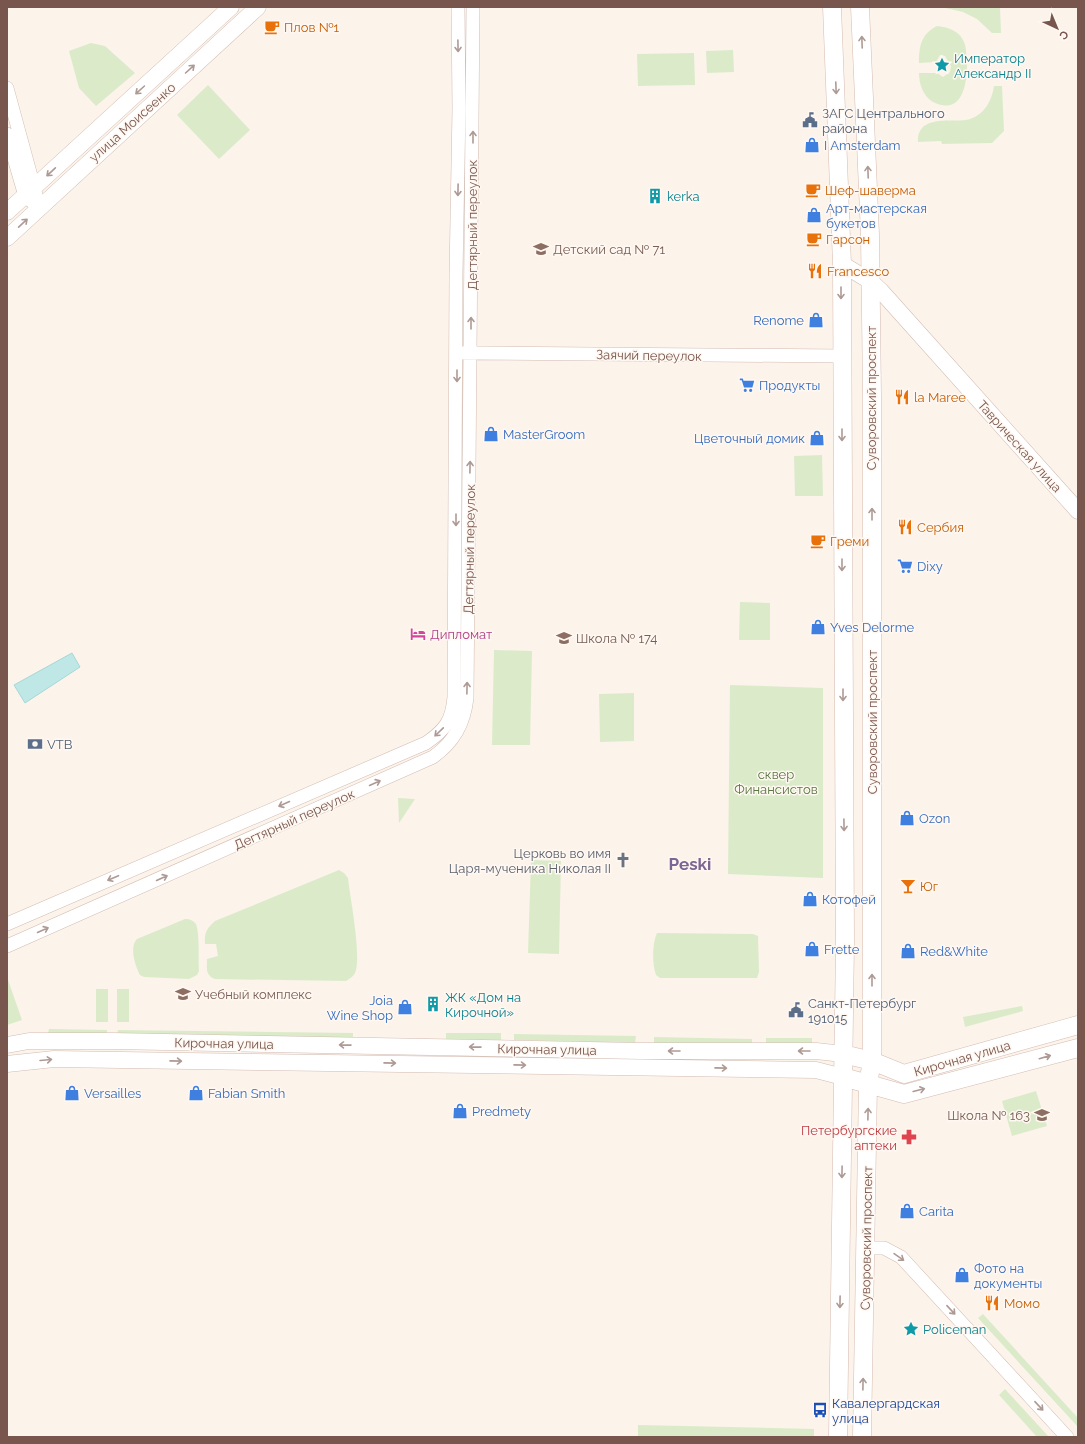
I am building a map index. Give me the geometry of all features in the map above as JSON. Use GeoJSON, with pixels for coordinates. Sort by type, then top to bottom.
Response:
{"type":"FeatureCollection","features":[{"type":"Feature","properties":{"kind":"main road","name":"Суворовский проспект"},"geometry":{"type":"LineString","coordinates":[[832,7],[842,264],[841,356],[846,943],[843,1054],[838,1437]]}},
{"type":"Feature","properties":{"kind":"main road","name":"Суворовский проспект"},"geometry":{"type":"LineString","coordinates":[[860,7],[870,281],[872,395],[872,1061],[868,1084],[862,1437]]}},
{"type":"Feature","properties":{"kind":"main road","name":"Кирочная улица"},"geometry":{"type":"LineString","coordinates":[[843,1054],[872,1061],[904,1074],[1078,1025]]}},
{"type":"Feature","properties":{"kind":"main road","name":"Кирочная улица"},"geometry":{"type":"LineString","coordinates":[[843,1077],[904,1094],[1078,1048]]}},
{"type":"Feature","properties":{"kind":"street","name":"улица Моисеенко"},"geometry":{"type":"LineString","coordinates":[[7,212],[231,7]]}},
{"type":"Feature","properties":{"kind":"street","name":"улица Моисеенко"},"geometry":{"type":"LineString","coordinates":[[7,238],[258,7]]}},
{"type":"Feature","properties":{"kind":"street","name":"Дегтярный переулок"},"geometry":{"type":"LineString","coordinates":[[7,924],[426,743],[439,733],[448,723],[453,711],[454,697],[457,353],[456,275],[459,108],[458,7]]}},
{"type":"Feature","properties":{"kind":"street","name":"Дегтярный переулок"},"geometry":{"type":"LineString","coordinates":[[7,946],[433,757],[446,748],[460,728],[466,712],[467,698],[473,7]]}},
{"type":"Feature","properties":{"kind":"street"},"geometry":{"type":"LineString","coordinates":[[7,88],[30,191]]}},
{"type":"Feature","properties":{"kind":"street"},"geometry":{"type":"LineString","coordinates":[[7,134],[30,191],[39,208]]}},
{"type":"Feature","properties":{"kind":"street","name":"Таврическая улица"},"geometry":{"type":"LineString","coordinates":[[842,264],[870,281],[1078,511]]}},
{"type":"Feature","properties":{"kind":"street","name":"Заячий переулок"},"geometry":{"type":"LineString","coordinates":[[457,353],[841,356]]}},
{"type":"Feature","properties":{"kind":"street","name":"Кирочная улица"},"geometry":{"type":"LineString","coordinates":[[7,1045],[29,1041],[112,1041],[633,1051],[816,1051],[843,1054]]}},
{"type":"Feature","properties":{"kind":"street","name":"Кирочная улица"},"geometry":{"type":"LineString","coordinates":[[7,1064],[54,1059],[648,1067],[816,1070],[843,1077]]}},
{"type":"Feature","properties":{"kind":"street"},"geometry":{"type":"LineString","coordinates":[[866,1248],[884,1248],[901,1257],[1067,1437]]}},
{"type":"Feature","properties":{"kind":"green space"},"geometry":{"type":"Polygon","coordinates":[[[941,7],[1000,7],[1001,33],[992,33],[977,19],[963,12],[941,7]]]}},
{"type":"Feature","properties":{"kind":"green space"},"geometry":{"type":"Polygon","coordinates":[[[937,26],[955,31],[963,40],[966,49],[967,72],[964,89],[957,102],[951,105],[943,105],[933,102],[924,93],[920,81],[919,73],[937,73],[943,77],[950,72],[951,66],[945,56],[940,55],[936,62],[919,63],[920,46],[922,41],[927,33],[937,26]]]}},
{"type":"Feature","properties":{"kind":"green space"},"geometry":{"type":"Polygon","coordinates":[[[91,43],[105,46],[135,73],[96,106],[79,88],[69,51],[91,43]]]}},
{"type":"Feature","properties":{"kind":"green space"},"geometry":{"type":"Polygon","coordinates":[[[733,50],[734,72],[707,73],[706,51],[733,50]]]}},
{"type":"Feature","properties":{"kind":"green space"},"geometry":{"type":"Polygon","coordinates":[[[694,53],[695,85],[638,86],[637,54],[694,53]]]}},
{"type":"Feature","properties":{"kind":"green space"},"geometry":{"type":"Polygon","coordinates":[[[208,85],[250,130],[219,159],[177,115],[208,85]]]}},
{"type":"Feature","properties":{"kind":"green space"},"geometry":{"type":"Polygon","coordinates":[[[994,86],[1002,86],[1004,131],[992,143],[942,144],[941,141],[918,142],[919,133],[924,126],[930,123],[970,119],[980,114],[987,106],[992,96],[994,86]]]}},
{"type":"Feature","properties":{"kind":"green space"},"geometry":{"type":"Polygon","coordinates":[[[822,455],[823,496],[795,496],[794,456],[822,455]]]}},
{"type":"Feature","properties":{"kind":"green space"},"geometry":{"type":"Polygon","coordinates":[[[740,602],[770,603],[770,640],[739,640],[740,602]]]}},
{"type":"Feature","properties":{"kind":"green space"},"geometry":{"type":"Polygon","coordinates":[[[494,650],[532,651],[530,745],[492,745],[494,650]]]}},
{"type":"Feature","properties":{"kind":"green space","name":"сквер Финансистов"},"geometry":{"type":"Polygon","coordinates":[[[730,685],[823,688],[823,878],[728,874],[730,685]]]}},
{"type":"Feature","properties":{"kind":"green space"},"geometry":{"type":"Polygon","coordinates":[[[634,693],[634,741],[600,742],[599,694],[634,693]]]}},
{"type":"Feature","properties":{"kind":"green space"},"geometry":{"type":"Polygon","coordinates":[[[398,798],[415,799],[399,823],[398,798]]]}},
{"type":"Feature","properties":{"kind":"green space"},"geometry":{"type":"Polygon","coordinates":[[[531,860],[561,861],[559,954],[528,953],[531,860]]]}},
{"type":"Feature","properties":{"kind":"green space"},"geometry":{"type":"Polygon","coordinates":[[[339,870],[348,878],[355,927],[357,965],[355,973],[351,978],[346,981],[215,979],[208,973],[207,959],[218,956],[216,944],[205,944],[205,937],[208,928],[215,921],[339,870]]]}},
{"type":"Feature","properties":{"kind":"green space"},"geometry":{"type":"Polygon","coordinates":[[[185,919],[196,924],[199,971],[197,975],[189,979],[144,977],[140,975],[136,966],[133,951],[133,947],[137,939],[185,919]]]}},
{"type":"Feature","properties":{"kind":"green space"},"geometry":{"type":"Polygon","coordinates":[[[657,933],[753,934],[758,936],[759,972],[757,978],[660,978],[656,975],[653,960],[653,948],[657,933]]]}},
{"type":"Feature","properties":{"kind":"green space"},"geometry":{"type":"Polygon","coordinates":[[[7,977],[22,1020],[7,1025],[7,977]]]}},
{"type":"Feature","properties":{"kind":"green space"},"geometry":{"type":"Polygon","coordinates":[[[96,989],[108,989],[108,1022],[96,1022],[96,989]]]}},
{"type":"Feature","properties":{"kind":"green space"},"geometry":{"type":"Polygon","coordinates":[[[117,989],[129,989],[129,1022],[117,1022],[117,989]]]}},
{"type":"Feature","properties":{"kind":"green space"},"geometry":{"type":"Polygon","coordinates":[[[1022,1006],[1023,1011],[965,1027],[963,1017],[1022,1006]]]}},
{"type":"Feature","properties":{"kind":"green space"},"geometry":{"type":"Polygon","coordinates":[[[49,1029],[107,1030],[107,1034],[48,1033],[49,1029]]]}},
{"type":"Feature","properties":{"kind":"green space"},"geometry":{"type":"Polygon","coordinates":[[[118,1030],[353,1033],[353,1038],[117,1035],[118,1030]]]}},
{"type":"Feature","properties":{"kind":"green space"},"geometry":{"type":"Polygon","coordinates":[[[446,1033],[501,1033],[501,1040],[446,1039],[446,1033]]]}},
{"type":"Feature","properties":{"kind":"green space"},"geometry":{"type":"Polygon","coordinates":[[[514,1034],[636,1036],[635,1043],[514,1040],[514,1034]]]}},
{"type":"Feature","properties":{"kind":"green space"},"geometry":{"type":"Polygon","coordinates":[[[654,1037],[752,1039],[752,1045],[654,1043],[654,1037]]]}},
{"type":"Feature","properties":{"kind":"green space"},"geometry":{"type":"Polygon","coordinates":[[[766,1038],[812,1038],[812,1046],[766,1045],[766,1038]]]}},
{"type":"Feature","properties":{"kind":"green space"},"geometry":{"type":"Polygon","coordinates":[[[1036,1091],[1047,1126],[1012,1136],[1002,1101],[1036,1091]]]}},
{"type":"Feature","properties":{"kind":"green space"},"geometry":{"type":"Polygon","coordinates":[[[983,1314],[1078,1418],[1078,1427],[978,1318],[983,1314]]]}},
{"type":"Feature","properties":{"kind":"green space"},"geometry":{"type":"Polygon","coordinates":[[[1005,1389],[1049,1437],[1037,1437],[999,1395],[1005,1389]]]}},
{"type":"Feature","properties":{"kind":"green space"},"geometry":{"type":"Polygon","coordinates":[[[638,1425],[814,1429],[814,1437],[638,1437],[638,1425]]]}},
{"type":"Feature","properties":{"kind":"water"},"geometry":{"type":"Polygon","coordinates":[[[72,653],[80,667],[25,703],[14,685],[72,653]]]}},
{"type":"Feature","properties":{"kind":"place","name":"Плов №1"},"geometry":{"type":"Point","coordinates":[272,27]}},
{"type":"Feature","properties":{"kind":"place","name":"Император Александр II"},"geometry":{"type":"Point","coordinates":[942,65]}},
{"type":"Feature","properties":{"kind":"place","name":"ЗАГС Центрального района"},"geometry":{"type":"Point","coordinates":[810,120]}},
{"type":"Feature","properties":{"kind":"place","name":"I Amsterdam"},"geometry":{"type":"Point","coordinates":[812,145]}},
{"type":"Feature","properties":{"kind":"place","name":"Шеф-шаверма"},"geometry":{"type":"Point","coordinates":[813,190]}},
{"type":"Feature","properties":{"kind":"place","name":"kerka"},"geometry":{"type":"Point","coordinates":[655,196]}},
{"type":"Feature","properties":{"kind":"place","name":"Арт-мастерская букетов"},"geometry":{"type":"Point","coordinates":[814,215]}},
{"type":"Feature","properties":{"kind":"place","name":"Гарсон"},"geometry":{"type":"Point","coordinates":[814,239]}},
{"type":"Feature","properties":{"kind":"place","name":"Детский сад № 71"},"geometry":{"type":"Point","coordinates":[541,249]}},
{"type":"Feature","properties":{"kind":"place","name":"Francesco"},"geometry":{"type":"Point","coordinates":[815,271]}},
{"type":"Feature","properties":{"kind":"place","name":"Renome"},"geometry":{"type":"Point","coordinates":[816,320]}},
{"type":"Feature","properties":{"kind":"place","name":"Продукты"},"geometry":{"type":"Point","coordinates":[747,385]}},
{"type":"Feature","properties":{"kind":"place","name":"la Maree"},"geometry":{"type":"Point","coordinates":[902,397]}},
{"type":"Feature","properties":{"kind":"place","name":"MasterGroom"},"geometry":{"type":"Point","coordinates":[491,434]}},
{"type":"Feature","properties":{"kind":"place","name":"Цветочный домик"},"geometry":{"type":"Point","coordinates":[817,438]}},
{"type":"Feature","properties":{"kind":"place","name":"Сербия"},"geometry":{"type":"Point","coordinates":[905,527]}},
{"type":"Feature","properties":{"kind":"place","name":"Греми"},"geometry":{"type":"Point","coordinates":[818,541]}},
{"type":"Feature","properties":{"kind":"place","name":"Dixy"},"geometry":{"type":"Point","coordinates":[905,566]}},
{"type":"Feature","properties":{"kind":"place","name":"Yves Delorme"},"geometry":{"type":"Point","coordinates":[818,627]}},
{"type":"Feature","properties":{"kind":"place","name":"Дипломат"},"geometry":{"type":"Point","coordinates":[418,634]}},
{"type":"Feature","properties":{"kind":"place","name":"Школа № 174"},"geometry":{"type":"Point","coordinates":[564,638]}},
{"type":"Feature","properties":{"kind":"place","name":"VTB"},"geometry":{"type":"Point","coordinates":[35,744]}},
{"type":"Feature","properties":{"kind":"place","name":"Ozon"},"geometry":{"type":"Point","coordinates":[907,818]}},
{"type":"Feature","properties":{"kind":"place","name":"Церковь во имя Царя-мученика Николая II"},"geometry":{"type":"Point","coordinates":[623,860]}},
{"type":"Feature","properties":{"kind":"place","name":"Юг"},"geometry":{"type":"Point","coordinates":[908,886]}},
{"type":"Feature","properties":{"kind":"place","name":"Котофей"},"geometry":{"type":"Point","coordinates":[810,899]}},
{"type":"Feature","properties":{"kind":"place","name":"Frette"},"geometry":{"type":"Point","coordinates":[812,949]}},
{"type":"Feature","properties":{"kind":"place","name":"Red&White"},"geometry":{"type":"Point","coordinates":[908,951]}},
{"type":"Feature","properties":{"kind":"place","name":"Учебный комплекс"},"geometry":{"type":"Point","coordinates":[183,994]}},
{"type":"Feature","properties":{"kind":"place","name":"ЖК «Дом на Кирочной»"},"geometry":{"type":"Point","coordinates":[433,1004]}},
{"type":"Feature","properties":{"kind":"place","name":"Joia Wine Shop"},"geometry":{"type":"Point","coordinates":[405,1007]}},
{"type":"Feature","properties":{"kind":"place","name":"Санкт-Петербург 191015"},"geometry":{"type":"Point","coordinates":[796,1010]}},
{"type":"Feature","properties":{"kind":"place","name":"Versailles"},"geometry":{"type":"Point","coordinates":[72,1093]}},
{"type":"Feature","properties":{"kind":"place","name":"Fabian Smith"},"geometry":{"type":"Point","coordinates":[196,1093]}},
{"type":"Feature","properties":{"kind":"place","name":"Predmety"},"geometry":{"type":"Point","coordinates":[460,1111]}},
{"type":"Feature","properties":{"kind":"place","name":"Школа № 163"},"geometry":{"type":"Point","coordinates":[1042,1115]}},
{"type":"Feature","properties":{"kind":"place","name":"Петербургские аптеки"},"geometry":{"type":"Point","coordinates":[909,1137]}},
{"type":"Feature","properties":{"kind":"place","name":"Carita"},"geometry":{"type":"Point","coordinates":[907,1211]}},
{"type":"Feature","properties":{"kind":"place","name":"Фото на документы"},"geometry":{"type":"Point","coordinates":[962,1275]}},
{"type":"Feature","properties":{"kind":"place","name":"Момо"},"geometry":{"type":"Point","coordinates":[992,1303]}},
{"type":"Feature","properties":{"kind":"place","name":"Policeman"},"geometry":{"type":"Point","coordinates":[911,1329]}},
{"type":"Feature","properties":{"kind":"place","name":"Кавалергардская улица"},"geometry":{"type":"Point","coordinates":[820,1410]}},
{"type":"Feature","properties":{"kind":"district","name":"Peski"},"geometry":{"type":"Point","coordinates":[690,864]}}]}
